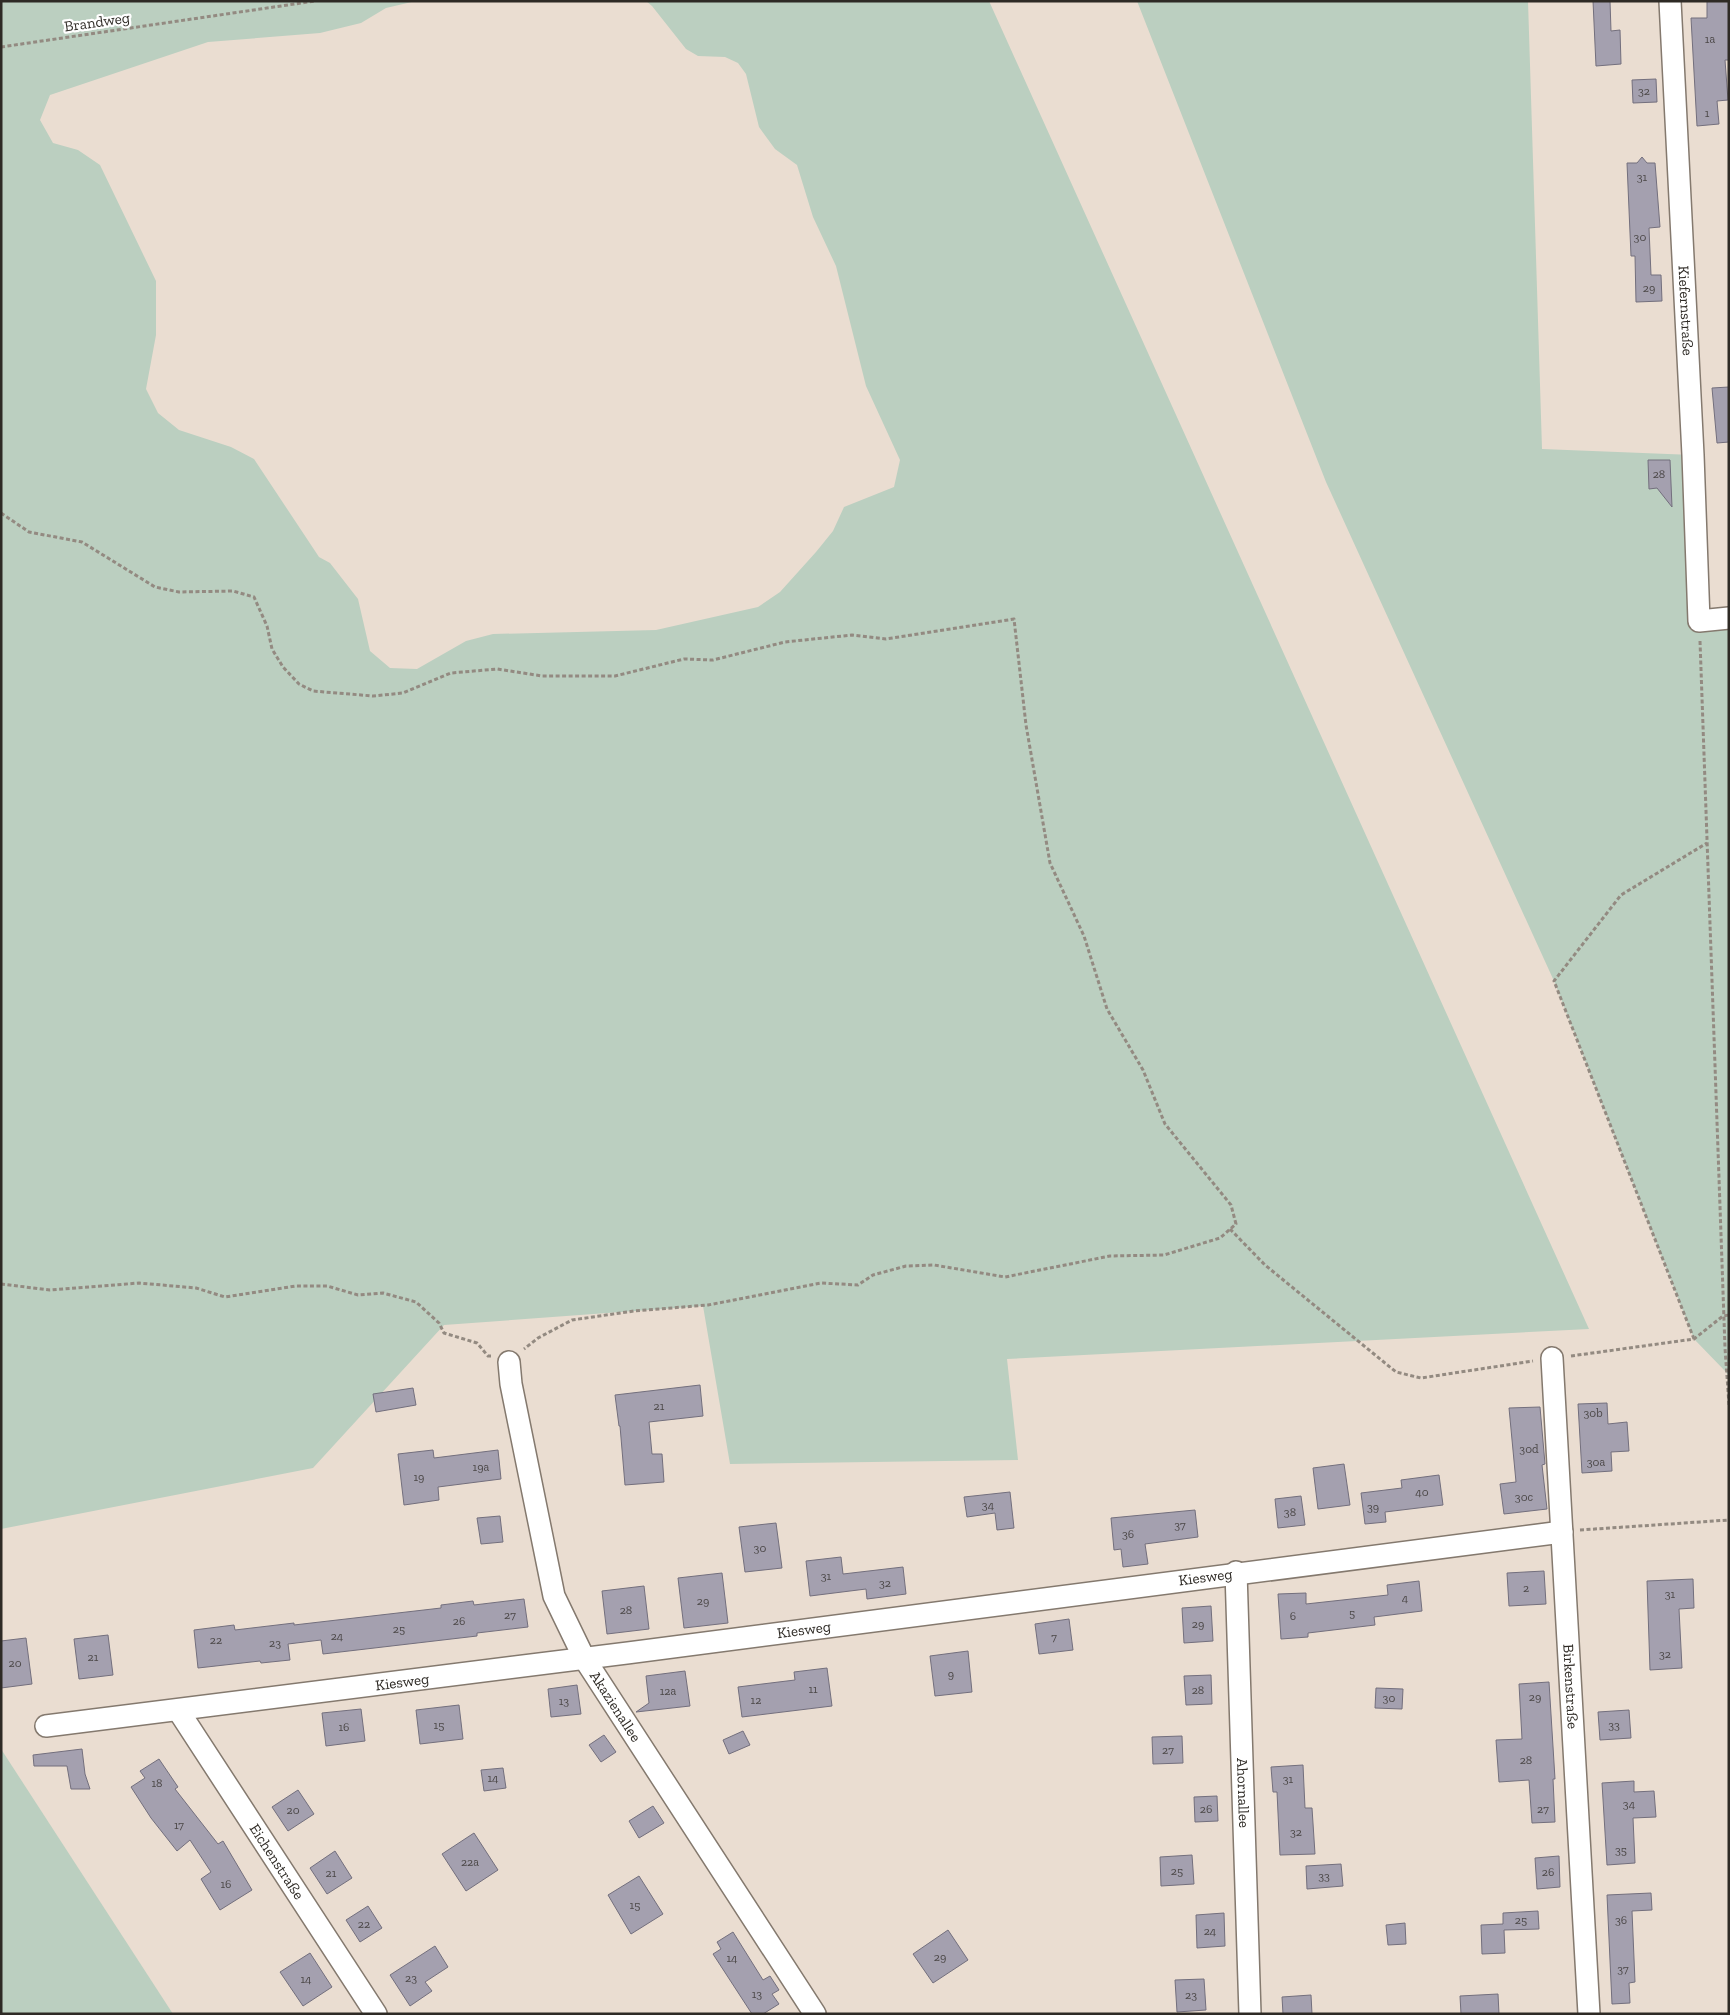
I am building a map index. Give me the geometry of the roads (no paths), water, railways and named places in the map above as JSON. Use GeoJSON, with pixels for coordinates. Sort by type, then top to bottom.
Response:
{"type":"FeatureCollection","features":[{"type":"Feature","properties":{"kind":"street","name":"Kiefernstraße"},"geometry":{"type":"LineString","coordinates":[[1670,1],[1693,455],[1699,621],[1729,618]]}},
{"type":"Feature","properties":{"kind":"street","name":"Birkenstraße"},"geometry":{"type":"LineString","coordinates":[[1552,1358],[1589,2014]]}},
{"type":"Feature","properties":{"kind":"street","name":"Akazienallee"},"geometry":{"type":"LineString","coordinates":[[508,1362],[554,1596],[584,1658],[815,2014]]}},
{"type":"Feature","properties":{"kind":"street","name":"Kiesweg"},"geometry":{"type":"LineString","coordinates":[[46,1726],[584,1658],[1236,1572],[1562,1532]]}},
{"type":"Feature","properties":{"kind":"street","name":"Ahornallee"},"geometry":{"type":"LineString","coordinates":[[1236,1572],[1250,2014]]}},
{"type":"Feature","properties":{"kind":"street","name":"Eichenstraße"},"geometry":{"type":"LineString","coordinates":[[178,1710],[376,2014]]}}]}
